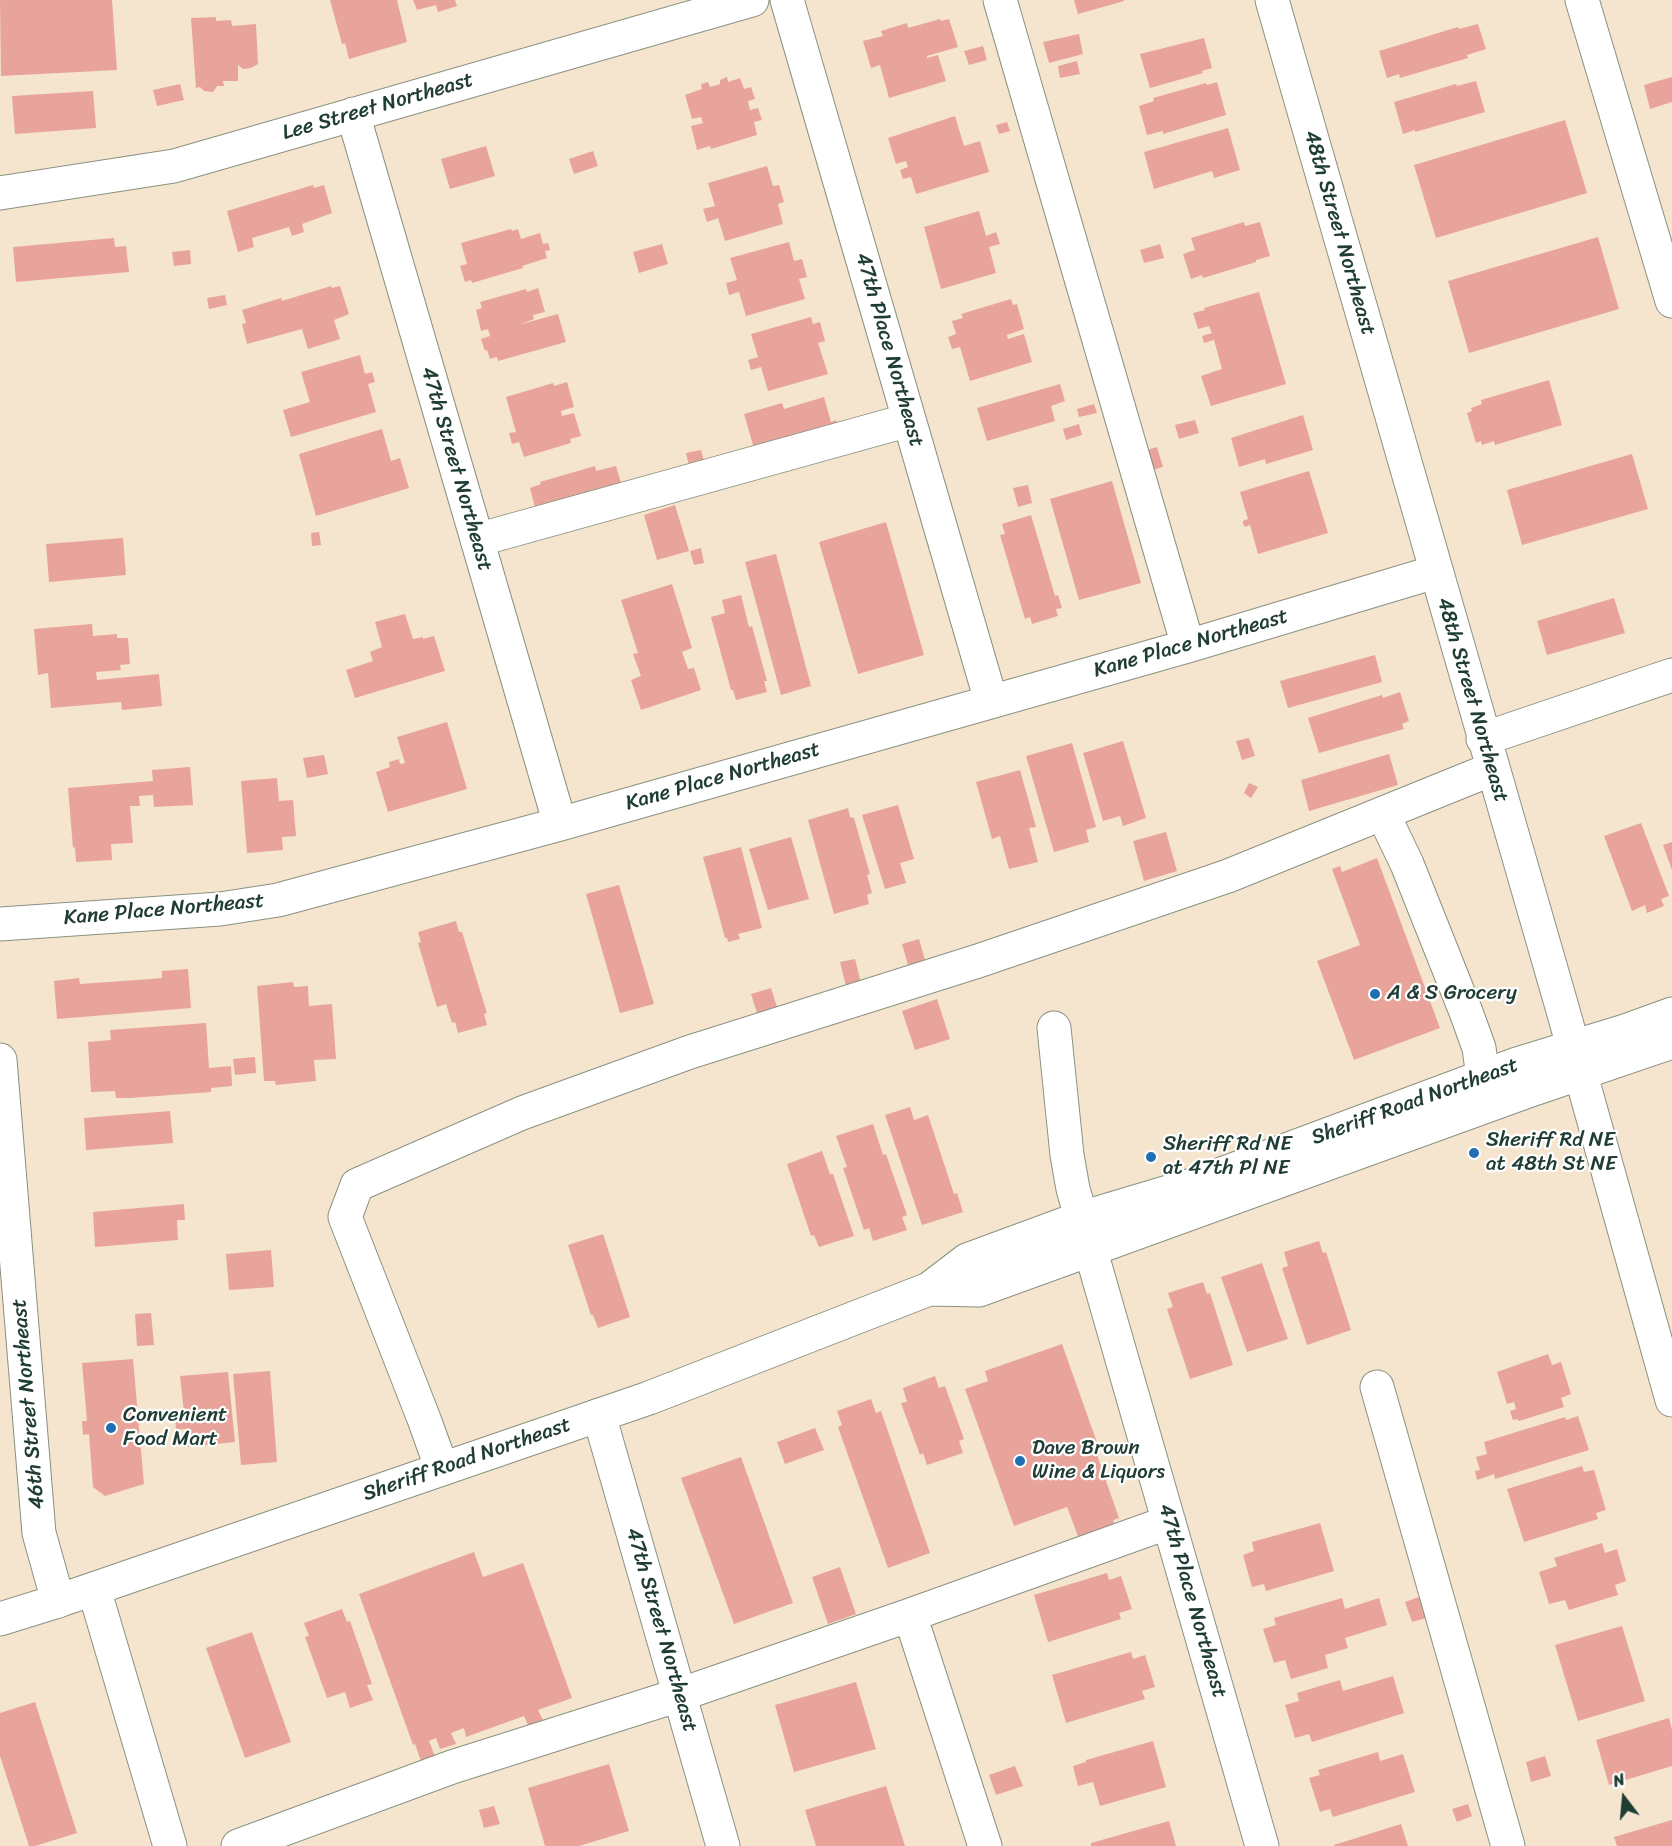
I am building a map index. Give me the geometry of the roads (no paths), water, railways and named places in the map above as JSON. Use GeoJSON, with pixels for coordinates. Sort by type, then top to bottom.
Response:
{"type":"FeatureCollection","features":[{"type":"Feature","properties":{"kind":"street","name":"Lee Street Northeast"},"geometry":{"type":"LineString","coordinates":[[0,193],[174,166],[353,114],[702,7],[752,0]]}},
{"type":"Feature","properties":{"kind":"street","name":"47th Place Northeast"},"geometry":{"type":"LineString","coordinates":[[787,0],[991,701]]}},
{"type":"Feature","properties":{"kind":"street"},"geometry":{"type":"LineString","coordinates":[[1000,0],[1188,646]]}},
{"type":"Feature","properties":{"kind":"street","name":"48th Street Northeast"},"geometry":{"type":"LineString","coordinates":[[1272,0],[1576,1060],[1665,1346],[1672,1400]]}},
{"type":"Feature","properties":{"kind":"street"},"geometry":{"type":"LineString","coordinates":[[1582,0],[1672,301]]}},
{"type":"Feature","properties":{"kind":"street","name":"47th Street Northeast"},"geometry":{"type":"LineString","coordinates":[[353,114],[560,824]]}},
{"type":"Feature","properties":{"kind":"street"},"geometry":{"type":"LineString","coordinates":[[477,540],[909,420]]}},
{"type":"Feature","properties":{"kind":"street","name":"Kane Place Northeast"},"geometry":{"type":"LineString","coordinates":[[0,924],[220,909],[278,900],[560,824],[1188,646],[1435,572]]}},
{"type":"Feature","properties":{"kind":"street"},"geometry":{"type":"LineString","coordinates":[[1483,739],[1672,675]]}},
{"type":"Feature","properties":{"kind":"street"},"geometry":{"type":"LineString","coordinates":[[442,1469],[345,1217],[357,1185],[544,1105],[690,1052],[978,961],[1217,880],[1492,769]]}},
{"type":"Feature","properties":{"kind":"street"},"geometry":{"type":"LineString","coordinates":[[1383,814],[1407,864],[1466,1012],[1479,1048],[1483,1077]]}},
{"type":"Feature","properties":{"kind":"street","name":"Sheriff Road Northeast"},"geometry":{"type":"LineString","coordinates":[[0,1619],[58,1602],[660,1394],[929,1289],[967,1260],[1086,1233],[1576,1060],[1672,1014]]}},
{"type":"Feature","properties":{"kind":"street","name":"47th Place Northeast"},"geometry":{"type":"LineString","coordinates":[[1054,1028],[1067,1155],[1086,1233],[1262,1846]]}},
{"type":"Feature","properties":{"kind":"street","name":"Sheriff Road Northeast"},"geometry":{"type":"LineString","coordinates":[[1086,1233],[1195,1184],[1483,1077],[1672,1042]]}},
{"type":"Feature","properties":{"kind":"street","name":"46th Street Northeast"},"geometry":{"type":"LineString","coordinates":[[0,1060],[39,1533],[58,1602]]}},
{"type":"Feature","properties":{"kind":"street"},"geometry":{"type":"LineString","coordinates":[[1377,1387],[1508,1846]]}},
{"type":"Feature","properties":{"kind":"street","name":"47th Street Northeast"},"geometry":{"type":"LineString","coordinates":[[599,1414],[723,1846]]}},
{"type":"Feature","properties":{"kind":"street"},"geometry":{"type":"LineString","coordinates":[[238,1846],[452,1767],[680,1695],[1169,1522]]}},
{"type":"Feature","properties":{"kind":"street"},"geometry":{"type":"LineString","coordinates":[[94,1589],[170,1846]]}},
{"type":"Feature","properties":{"kind":"street"},"geometry":{"type":"LineString","coordinates":[[910,1615],[985,1846]]}},
{"type":"Feature","properties":{"kind":"place","name":"A & S Grocery"},"geometry":{"type":"Point","coordinates":[1375,994]}},
{"type":"Feature","properties":{"kind":"place","name":"Sheriff Rd NE at 48th St NE"},"geometry":{"type":"Point","coordinates":[1474,1153]}},
{"type":"Feature","properties":{"kind":"place","name":"Sheriff Rd NE at 47th Pl NE"},"geometry":{"type":"Point","coordinates":[1151,1157]}},
{"type":"Feature","properties":{"kind":"place","name":"Convenient Food Mart"},"geometry":{"type":"Point","coordinates":[111,1428]}},
{"type":"Feature","properties":{"kind":"place","name":"Dave Brown Wine & Liquors"},"geometry":{"type":"Point","coordinates":[1020,1461]}}]}
